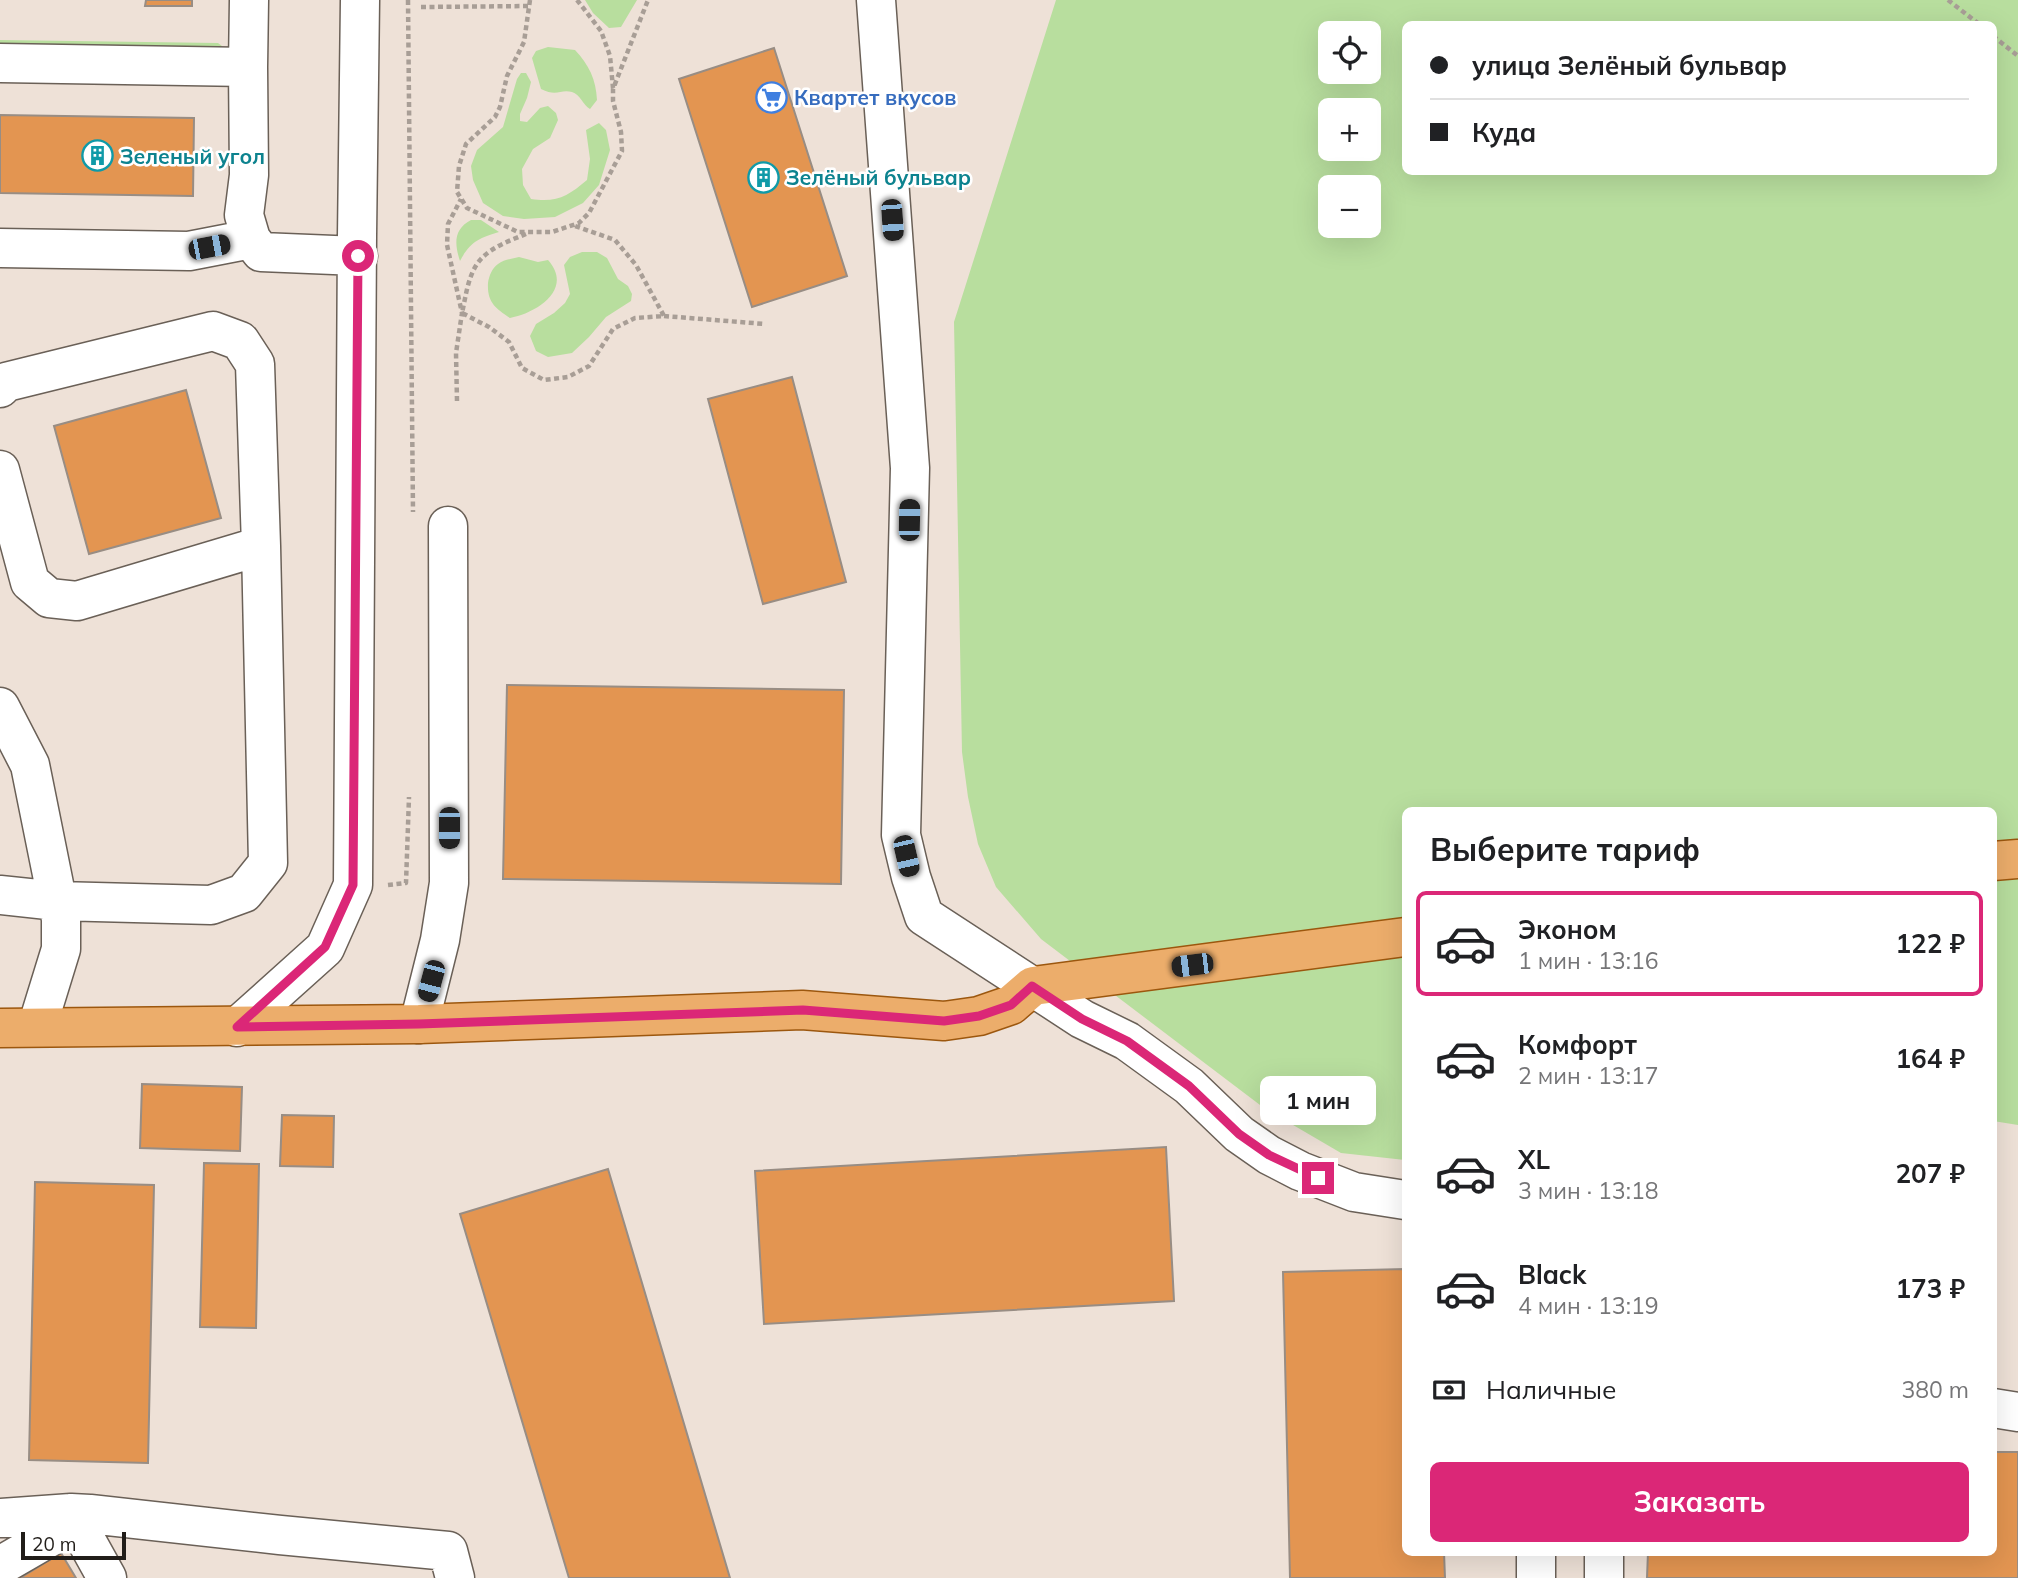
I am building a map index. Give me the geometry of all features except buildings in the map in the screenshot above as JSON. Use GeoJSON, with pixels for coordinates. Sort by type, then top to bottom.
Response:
{"type":"FeatureCollection","features":[{"type":"Feature","properties":{"kind":"main road"},"geometry":{"type":"LineString","coordinates":[[1997,861],[2018,859]]}},
{"type":"Feature","properties":{"kind":"main road"},"geometry":{"type":"LineString","coordinates":[[19,1027],[419,1024],[803,1010],[944,1021],[979,1016],[1011,1005],[1032,986],[1402,937]]}},
{"type":"Feature","properties":{"kind":"street"},"geometry":{"type":"LineString","coordinates":[[249,0],[250,175],[244,215],[251,239],[261,252],[358,256]]}},
{"type":"Feature","properties":{"kind":"street"},"geometry":{"type":"LineString","coordinates":[[237,1027],[325,947],[353,885],[360,0]]}},
{"type":"Feature","properties":{"kind":"street"},"geometry":{"type":"LineString","coordinates":[[876,0],[910,468],[901,835],[924,916],[1082,1019],[1127,1041],[1189,1086],[1239,1134],[1269,1155],[1300,1171],[1354,1192],[1402,1200]]}},
{"type":"Feature","properties":{"kind":"street"},"geometry":{"type":"LineString","coordinates":[[0,64],[248,67]]}},
{"type":"Feature","properties":{"kind":"street"},"geometry":{"type":"LineString","coordinates":[[0,248],[188,251],[251,239]]}},
{"type":"Feature","properties":{"kind":"street"},"geometry":{"type":"LineString","coordinates":[[0,388],[6,382],[213,331],[240,341],[255,364],[268,863],[244,893],[212,905],[57,901],[0,895]]}},
{"type":"Feature","properties":{"kind":"street"},"geometry":{"type":"LineString","coordinates":[[0,470],[30,582],[49,598],[77,601],[261,546]]}},
{"type":"Feature","properties":{"kind":"street"},"geometry":{"type":"LineString","coordinates":[[419,1024],[440,940],[449,883],[448,526]]}},
{"type":"Feature","properties":{"kind":"street"},"geometry":{"type":"LineString","coordinates":[[0,707],[30,765],[61,919],[61,949],[19,1027]]}},
{"type":"Feature","properties":{"kind":"street"},"geometry":{"type":"LineString","coordinates":[[1997,1409],[2018,1412]]}},
{"type":"Feature","properties":{"kind":"street"},"geometry":{"type":"LineString","coordinates":[[0,1518],[73,1518],[448,1551],[455,1578]]}},
{"type":"Feature","properties":{"kind":"street"},"geometry":{"type":"LineString","coordinates":[[0,1566],[73,1518]]}},
{"type":"Feature","properties":{"kind":"street"},"geometry":{"type":"LineString","coordinates":[[73,1518],[107,1578]]}},
{"type":"Feature","properties":{"kind":"street"},"geometry":{"type":"LineString","coordinates":[[1536,1556],[1536,1578]]}},
{"type":"Feature","properties":{"kind":"street"},"geometry":{"type":"LineString","coordinates":[[1604,1556],[1604,1578]]}},
{"type":"Feature","properties":{"kind":"path"},"geometry":{"type":"LineString","coordinates":[[408,0],[412,514]]}},
{"type":"Feature","properties":{"kind":"path"},"geometry":{"type":"LineString","coordinates":[[421,7],[530,3],[524,42],[507,76],[500,107],[495,117],[466,144],[458,166],[457,192],[467,208],[518,232],[552,232],[579,223],[589,213],[622,151],[621,132],[613,101],[610,56],[601,31],[577,0]]}},
{"type":"Feature","properties":{"kind":"path"},"geometry":{"type":"LineString","coordinates":[[613,89],[648,0]]}},
{"type":"Feature","properties":{"kind":"path"},"geometry":{"type":"LineString","coordinates":[[1948,0],[1975,21]]}},
{"type":"Feature","properties":{"kind":"path"},"geometry":{"type":"LineString","coordinates":[[1997,39],[2018,56]]}},
{"type":"Feature","properties":{"kind":"path"},"geometry":{"type":"LineString","coordinates":[[461,199],[448,224],[447,245],[462,313],[509,342],[523,368],[544,380],[568,377],[589,366],[612,329],[635,318],[664,316],[765,324]]}},
{"type":"Feature","properties":{"kind":"path"},"geometry":{"type":"LineString","coordinates":[[573,225],[615,240],[636,265],[664,316]]}},
{"type":"Feature","properties":{"kind":"path"},"geometry":{"type":"LineString","coordinates":[[457,401],[456,353],[470,278],[480,259],[502,244],[530,232]]}},
{"type":"Feature","properties":{"kind":"path"},"geometry":{"type":"LineString","coordinates":[[384,886],[406,883],[409,789]]}},
{"type":"Feature","properties":{"kind":"green space"},"geometry":{"type":"Polygon","coordinates":[[[585,0],[637,0],[621,27],[609,28],[593,13],[585,0]]]}},
{"type":"Feature","properties":{"kind":"green space"},"geometry":{"type":"Polygon","coordinates":[[[1056,0],[2018,0],[2018,1125],[1997,1122],[1997,807],[1402,807],[1402,1160],[1341,1153],[1264,1108],[1041,939],[996,887],[978,844],[962,752],[954,322],[1056,0]]]}},
{"type":"Feature","properties":{"kind":"green space"},"geometry":{"type":"Polygon","coordinates":[[[0,40],[218,43],[223,50],[0,52],[0,40]]]}},
{"type":"Feature","properties":{"kind":"green space"},"geometry":{"type":"Polygon","coordinates":[[[548,47],[575,50],[584,61],[593,79],[597,100],[590,109],[572,92],[555,93],[541,89],[532,58],[536,51],[548,47]]]}},
{"type":"Feature","properties":{"kind":"green space"},"geometry":{"type":"Polygon","coordinates":[[[521,73],[526,73],[531,82],[520,121],[527,122],[540,108],[548,106],[556,113],[558,120],[550,138],[533,149],[522,169],[523,185],[531,199],[562,197],[587,180],[590,159],[586,130],[599,123],[606,130],[610,150],[599,185],[583,203],[555,217],[524,219],[503,216],[483,203],[473,180],[471,166],[477,150],[503,127],[521,73]]]}},
{"type":"Feature","properties":{"kind":"green space"},"geometry":{"type":"Polygon","coordinates":[[[471,220],[481,220],[499,232],[476,242],[467,249],[460,261],[458,232],[471,220]]]}},
{"type":"Feature","properties":{"kind":"green space"},"geometry":{"type":"Polygon","coordinates":[[[582,252],[597,252],[607,258],[618,279],[628,286],[632,294],[631,301],[606,317],[572,353],[548,357],[536,351],[530,336],[536,324],[565,303],[570,294],[564,265],[570,257],[582,252]]]}},
{"type":"Feature","properties":{"kind":"green space"},"geometry":{"type":"Polygon","coordinates":[[[519,257],[538,262],[548,260],[555,271],[557,281],[555,290],[541,305],[510,318],[493,304],[488,283],[496,266],[503,261],[519,257]]]}},
{"type":"Feature","properties":{"kind":"place","name":"Квартет вкусов"},"geometry":{"type":"Point","coordinates":[771,97]}},
{"type":"Feature","properties":{"kind":"place","name":"Зеленый угол"},"geometry":{"type":"Point","coordinates":[97,156]}},
{"type":"Feature","properties":{"kind":"place","name":"Зелёный бульвар"},"geometry":{"type":"Point","coordinates":[763,177]}},
{"type":"Feature","properties":{"kind":"route"},"geometry":{"type":"LineString","coordinates":[[358,256],[353,885],[325,947],[237,1027],[419,1024],[803,1010],[944,1021],[979,1016],[1011,1005],[1032,986],[1082,1019],[1127,1041],[1189,1086],[1239,1134],[1269,1155],[1318,1178]]}}]}
